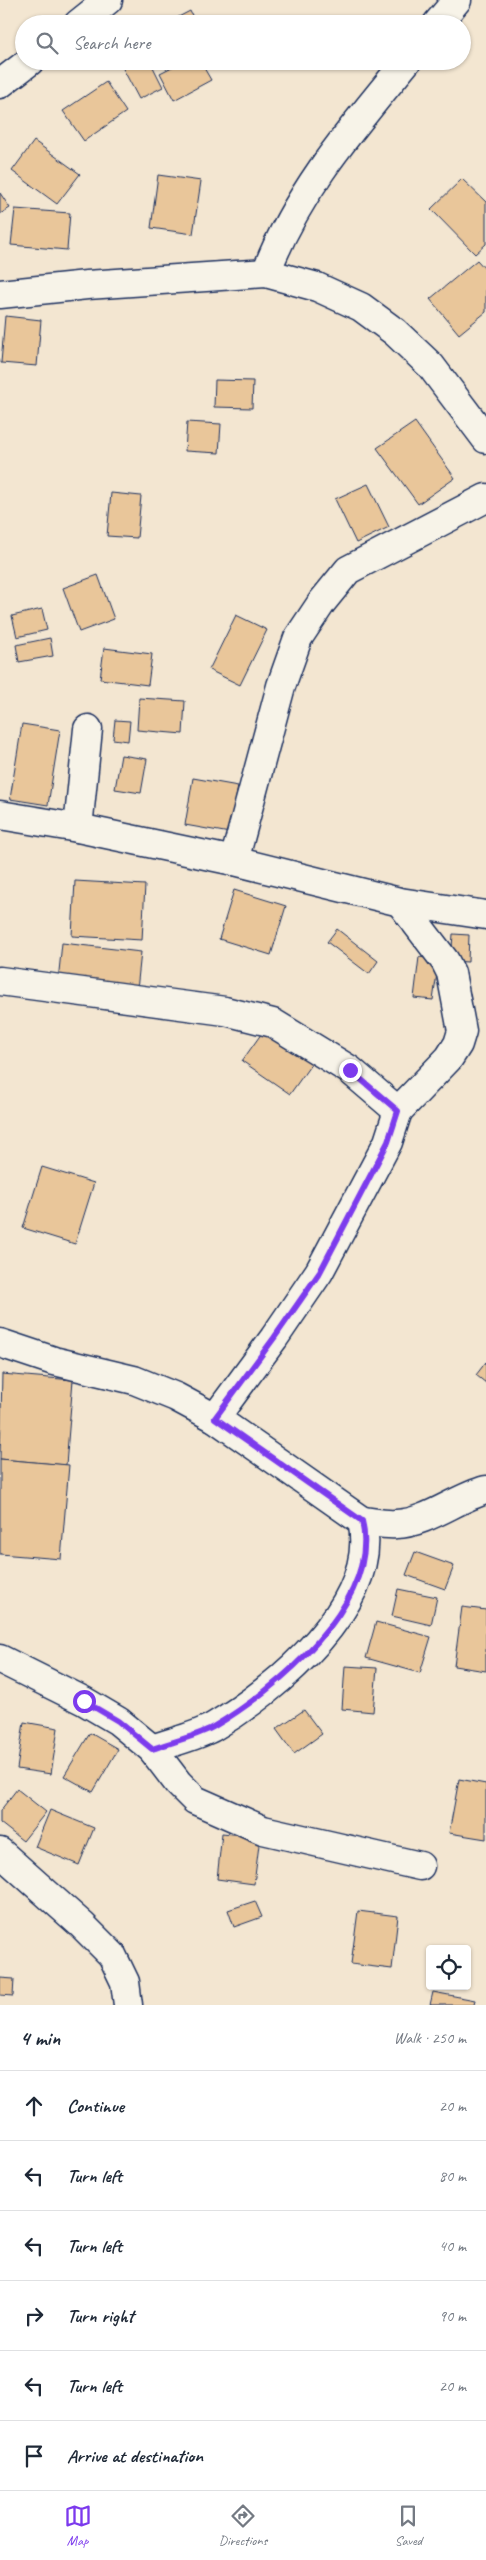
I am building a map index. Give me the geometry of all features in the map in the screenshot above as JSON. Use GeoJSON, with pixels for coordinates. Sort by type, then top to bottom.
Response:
{"type":"FeatureCollection","features":[{"type":"Feature","properties":{"kind":"street"},"geometry":{"type":"LineString","coordinates":[[89,15],[108,0]]}},
{"type":"Feature","properties":{"kind":"street"},"geometry":{"type":"LineString","coordinates":[[445,15],[457,0]]}},
{"type":"Feature","properties":{"kind":"street"},"geometry":{"type":"LineString","coordinates":[[0,84],[18,70]]}},
{"type":"Feature","properties":{"kind":"street"},"geometry":{"type":"LineString","coordinates":[[266,273],[278,239],[312,184],[400,70]]}},
{"type":"Feature","properties":{"kind":"street"},"geometry":{"type":"LineString","coordinates":[[0,294],[87,285],[266,273],[317,287],[361,307],[396,332],[431,366],[486,439]]}},
{"type":"Feature","properties":{"kind":"street"},"geometry":{"type":"LineString","coordinates":[[234,861],[281,686],[298,638],[322,602],[348,570],[486,498]]}},
{"type":"Feature","properties":{"kind":"street"},"geometry":{"type":"LineString","coordinates":[[78,828],[88,729]]}},
{"type":"Feature","properties":{"kind":"street"},"geometry":{"type":"LineString","coordinates":[[0,814],[78,828],[234,861],[400,902],[486,915]]}},
{"type":"Feature","properties":{"kind":"street"},"geometry":{"type":"LineString","coordinates":[[215,1418],[320,1272],[388,1142],[398,1111],[449,1058],[458,1044],[462,1031],[451,973],[445,961],[400,902]]}},
{"type":"Feature","properties":{"kind":"street"},"geometry":{"type":"LineString","coordinates":[[0,981],[225,1011],[273,1023],[350,1070],[398,1111]]}},
{"type":"Feature","properties":{"kind":"street"},"geometry":{"type":"LineString","coordinates":[[0,1343],[54,1361],[134,1380],[176,1397],[215,1418],[362,1521],[397,1524],[418,1520],[471,1494],[486,1490]]}},
{"type":"Feature","properties":{"kind":"street"},"geometry":{"type":"LineString","coordinates":[[152,1749],[212,1728],[264,1692],[306,1655],[334,1624],[362,1571],[364,1530],[362,1521]]}},
{"type":"Feature","properties":{"kind":"street"},"geometry":{"type":"LineString","coordinates":[[0,1659],[84,1701],[118,1721],[152,1749],[178,1783],[195,1800],[263,1830],[420,1866]]}},
{"type":"Feature","properties":{"kind":"street"},"geometry":{"type":"LineString","coordinates":[[0,1852],[82,1925],[112,1955],[126,1982],[128,2005]]}},
{"type":"Feature","properties":{"kind":"building"},"geometry":{"type":"Polygon","coordinates":[[[190,11],[192,15],[182,15],[190,11]]]}},
{"type":"Feature","properties":{"kind":"building"},"geometry":{"type":"Polygon","coordinates":[[[124,70],[154,70],[163,87],[139,99],[124,70]]]}},
{"type":"Feature","properties":{"kind":"building"},"geometry":{"type":"Polygon","coordinates":[[[166,70],[205,70],[211,80],[174,100],[160,73],[166,70]]]}},
{"type":"Feature","properties":{"kind":"building"},"geometry":{"type":"Polygon","coordinates":[[[106,82],[126,112],[84,141],[63,111],[106,82]]]}},
{"type":"Feature","properties":{"kind":"building"},"geometry":{"type":"Polygon","coordinates":[[[34,141],[80,174],[57,204],[12,171],[34,141]]]}},
{"type":"Feature","properties":{"kind":"building"},"geometry":{"type":"Polygon","coordinates":[[[158,175],[201,181],[193,234],[151,228],[158,175]]]}},
{"type":"Feature","properties":{"kind":"building"},"geometry":{"type":"Polygon","coordinates":[[[462,179],[486,202],[486,244],[475,254],[431,209],[462,179]]]}},
{"type":"Feature","properties":{"kind":"building"},"geometry":{"type":"Polygon","coordinates":[[[0,193],[10,208],[0,214],[0,193]]]}},
{"type":"Feature","properties":{"kind":"building"},"geometry":{"type":"Polygon","coordinates":[[[15,209],[70,213],[67,250],[11,245],[15,209]]]}},
{"type":"Feature","properties":{"kind":"building"},"geometry":{"type":"Polygon","coordinates":[[[477,260],[486,270],[486,312],[459,334],[430,299],[477,260]]]}},
{"type":"Feature","properties":{"kind":"building"},"geometry":{"type":"Polygon","coordinates":[[[5,316],[41,320],[37,366],[1,363],[5,316]]]}},
{"type":"Feature","properties":{"kind":"building"},"geometry":{"type":"Polygon","coordinates":[[[215,380],[253,381],[252,408],[214,407],[215,380]]]}},
{"type":"Feature","properties":{"kind":"building"},"geometry":{"type":"Polygon","coordinates":[[[187,422],[221,424],[219,453],[185,451],[187,422]]]}},
{"type":"Feature","properties":{"kind":"building"},"geometry":{"type":"Polygon","coordinates":[[[415,422],[455,478],[418,504],[377,448],[415,422]]]}},
{"type":"Feature","properties":{"kind":"building"},"geometry":{"type":"Polygon","coordinates":[[[368,484],[389,527],[356,543],[335,499],[368,484]]]}},
{"type":"Feature","properties":{"kind":"building"},"geometry":{"type":"Polygon","coordinates":[[[111,493],[141,496],[137,538],[107,536],[111,493]]]}},
{"type":"Feature","properties":{"kind":"building"},"geometry":{"type":"Polygon","coordinates":[[[98,575],[114,619],[79,632],[63,588],[98,575]]]}},
{"type":"Feature","properties":{"kind":"building"},"geometry":{"type":"Polygon","coordinates":[[[42,609],[47,630],[17,637],[12,616],[42,609]]]}},
{"type":"Feature","properties":{"kind":"building"},"geometry":{"type":"Polygon","coordinates":[[[236,615],[267,630],[240,685],[209,670],[236,615]]]}},
{"type":"Feature","properties":{"kind":"building"},"geometry":{"type":"Polygon","coordinates":[[[50,638],[53,656],[19,662],[16,645],[50,638]]]}},
{"type":"Feature","properties":{"kind":"building"},"geometry":{"type":"Polygon","coordinates":[[[104,648],[152,654],[148,685],[100,679],[104,648]]]}},
{"type":"Feature","properties":{"kind":"building"},"geometry":{"type":"Polygon","coordinates":[[[139,698],[185,701],[183,734],[137,730],[139,698]]]}},
{"type":"Feature","properties":{"kind":"building"},"geometry":{"type":"Polygon","coordinates":[[[115,720],[130,721],[128,741],[113,739],[115,720]]]}},
{"type":"Feature","properties":{"kind":"building"},"geometry":{"type":"Polygon","coordinates":[[[22,724],[60,730],[48,805],[10,799],[22,724]]]}},
{"type":"Feature","properties":{"kind":"building"},"geometry":{"type":"Polygon","coordinates":[[[121,755],[147,759],[141,793],[115,789],[121,755]]]}},
{"type":"Feature","properties":{"kind":"building"},"geometry":{"type":"Polygon","coordinates":[[[193,778],[238,786],[230,833],[185,825],[193,778]]]}},
{"type":"Feature","properties":{"kind":"building"},"geometry":{"type":"Polygon","coordinates":[[[75,881],[145,885],[142,940],[72,936],[75,881]]]}},
{"type":"Feature","properties":{"kind":"building"},"geometry":{"type":"Polygon","coordinates":[[[234,890],[286,906],[271,955],[219,939],[234,890]]]}},
{"type":"Feature","properties":{"kind":"building"},"geometry":{"type":"Polygon","coordinates":[[[337,929],[378,961],[369,974],[327,942],[337,929]]]}},
{"type":"Feature","properties":{"kind":"building"},"geometry":{"type":"Polygon","coordinates":[[[453,934],[469,935],[468,962],[451,961],[453,934]]]}},
{"type":"Feature","properties":{"kind":"building"},"geometry":{"type":"Polygon","coordinates":[[[62,943],[141,952],[137,990],[58,981],[62,943]]]}},
{"type":"Feature","properties":{"kind":"building"},"geometry":{"type":"Polygon","coordinates":[[[419,957],[439,960],[433,1000],[414,998],[419,957]]]}},
{"type":"Feature","properties":{"kind":"building"},"geometry":{"type":"Polygon","coordinates":[[[264,1030],[312,1063],[290,1094],[242,1061],[264,1030]]]}},
{"type":"Feature","properties":{"kind":"building"},"geometry":{"type":"Polygon","coordinates":[[[42,1167],[94,1183],[75,1244],[23,1228],[42,1167]]]}},
{"type":"Feature","properties":{"kind":"building"},"geometry":{"type":"Polygon","coordinates":[[[486,1362],[486,1383],[476,1375],[486,1362]]]}},
{"type":"Feature","properties":{"kind":"building"},"geometry":{"type":"Polygon","coordinates":[[[2,1374],[73,1380],[66,1465],[0,1459],[2,1374]]]}},
{"type":"Feature","properties":{"kind":"building"},"geometry":{"type":"Polygon","coordinates":[[[0,1459],[69,1465],[61,1559],[0,1554],[0,1459]]]}},
{"type":"Feature","properties":{"kind":"building"},"geometry":{"type":"Polygon","coordinates":[[[415,1552],[454,1566],[445,1589],[406,1575],[415,1552]]]}},
{"type":"Feature","properties":{"kind":"building"},"geometry":{"type":"Polygon","coordinates":[[[398,1589],[437,1597],[431,1625],[392,1616],[398,1589]]]}},
{"type":"Feature","properties":{"kind":"building"},"geometry":{"type":"Polygon","coordinates":[[[462,1607],[486,1610],[486,1671],[454,1666],[462,1607]]]}},
{"type":"Feature","properties":{"kind":"building"},"geometry":{"type":"Polygon","coordinates":[[[376,1622],[431,1637],[420,1673],[366,1658],[376,1622]]]}},
{"type":"Feature","properties":{"kind":"building"},"geometry":{"type":"Polygon","coordinates":[[[345,1666],[377,1668],[373,1712],[342,1709],[345,1666]]]}},
{"type":"Feature","properties":{"kind":"building"},"geometry":{"type":"Polygon","coordinates":[[[304,1710],[322,1734],[294,1754],[276,1729],[304,1710]]]}},
{"type":"Feature","properties":{"kind":"building"},"geometry":{"type":"Polygon","coordinates":[[[24,1722],[58,1728],[51,1774],[17,1769],[24,1722]]]}},
{"type":"Feature","properties":{"kind":"building"},"geometry":{"type":"Polygon","coordinates":[[[90,1733],[118,1749],[93,1792],[64,1776],[90,1733]]]}},
{"type":"Feature","properties":{"kind":"building"},"geometry":{"type":"Polygon","coordinates":[[[459,1779],[486,1784],[486,1839],[449,1833],[459,1779]]]}},
{"type":"Feature","properties":{"kind":"building"},"geometry":{"type":"Polygon","coordinates":[[[17,1789],[46,1812],[23,1841],[0,1823],[0,1811],[17,1789]]]}},
{"type":"Feature","properties":{"kind":"building"},"geometry":{"type":"Polygon","coordinates":[[[50,1810],[94,1828],[79,1865],[35,1847],[50,1810]]]}},
{"type":"Feature","properties":{"kind":"building"},"geometry":{"type":"Polygon","coordinates":[[[222,1833],[260,1837],[254,1884],[217,1879],[222,1833]]]}},
{"type":"Feature","properties":{"kind":"building"},"geometry":{"type":"Polygon","coordinates":[[[255,1901],[262,1917],[234,1927],[228,1910],[255,1901]]]}},
{"type":"Feature","properties":{"kind":"building"},"geometry":{"type":"Polygon","coordinates":[[[358,1911],[398,1916],[392,1969],[351,1964],[358,1911]]]}},
{"type":"Feature","properties":{"kind":"building"},"geometry":{"type":"Polygon","coordinates":[[[0,1978],[14,1979],[13,1996],[0,1995],[0,1978]]]}},
{"type":"Feature","properties":{"kind":"building"},"geometry":{"type":"Polygon","coordinates":[[[433,1992],[475,2000],[474,2005],[430,2005],[433,1992]]]}},
{"type":"Feature","properties":{"kind":"route"},"geometry":{"type":"LineString","coordinates":[[84,1701],[118,1721],[152,1749],[212,1728],[264,1692],[306,1655],[334,1624],[362,1571],[364,1530],[362,1521],[349,1510],[215,1418],[320,1272],[388,1142],[398,1111],[350,1070]]}}]}
